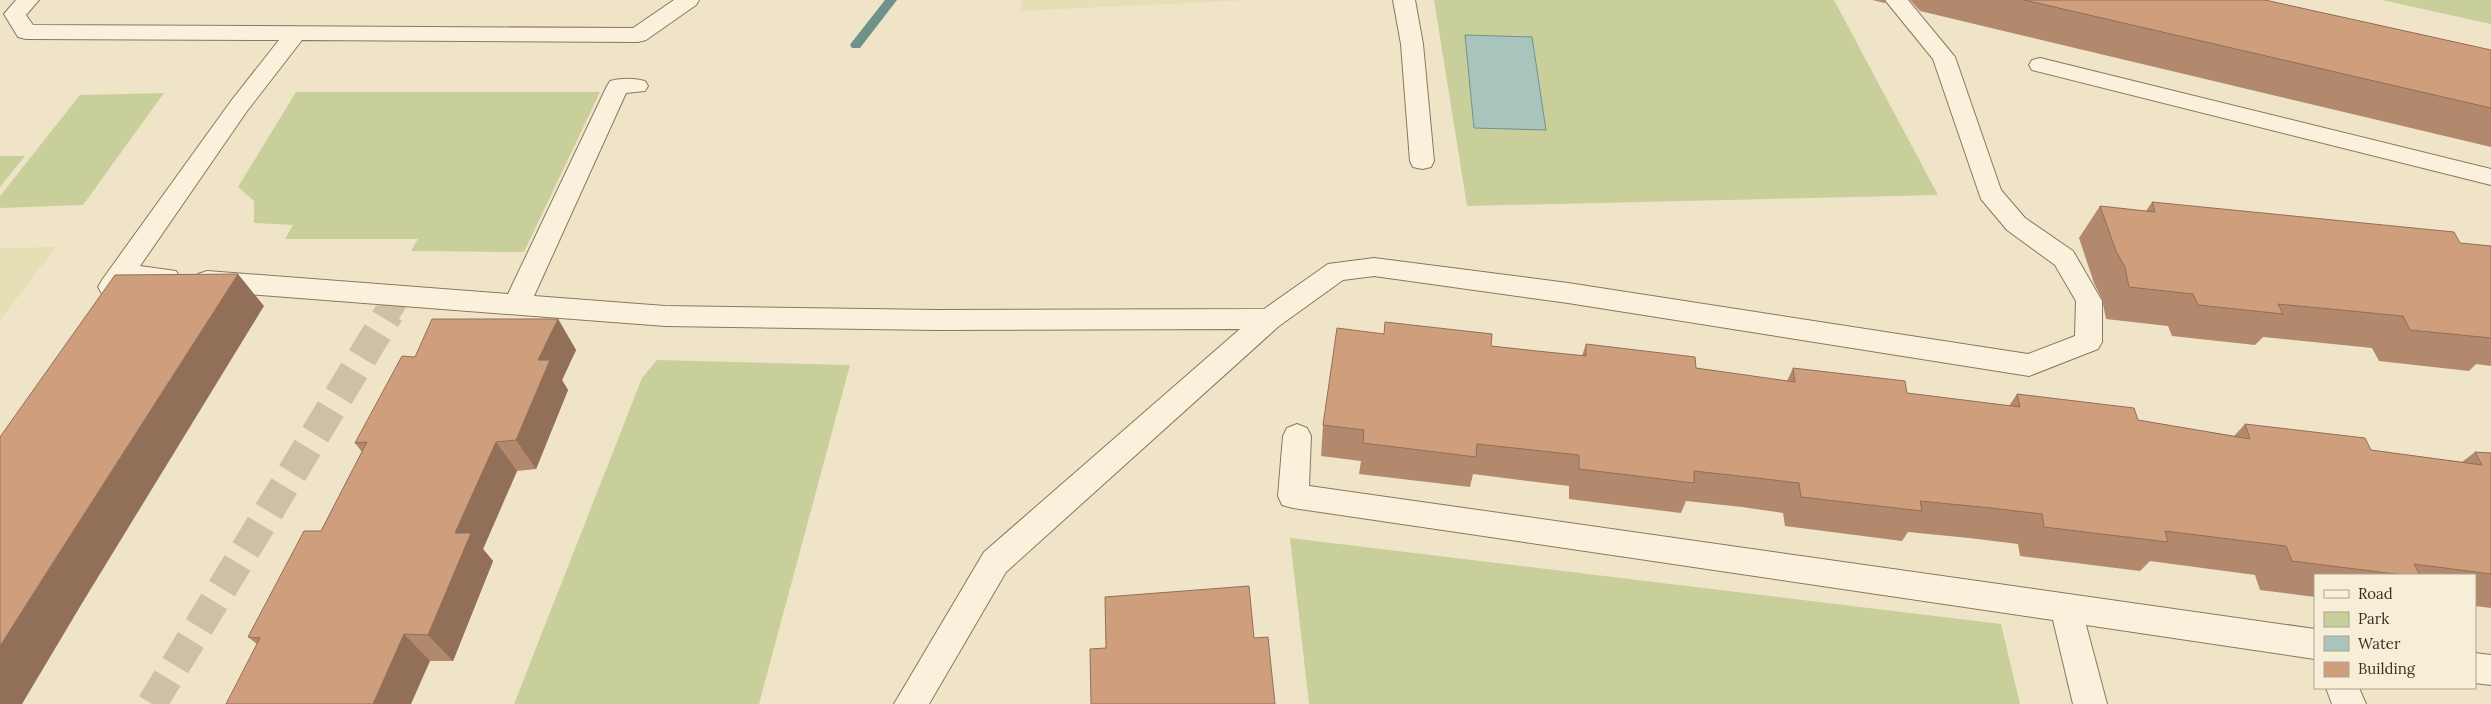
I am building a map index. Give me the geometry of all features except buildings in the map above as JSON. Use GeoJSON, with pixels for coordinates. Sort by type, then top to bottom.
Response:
{"type":"FeatureCollection","features":[{"type":"Feature","properties":{"kind":"street"},"geometry":{"type":"LineString","coordinates":[[28,0],[15,14],[26,32],[638,35],[688,0]]}},
{"type":"Feature","properties":{"kind":"street"},"geometry":{"type":"LineString","coordinates":[[1404,0],[1412,44],[1422,162]]}},
{"type":"Feature","properties":{"kind":"street"},"geometry":{"type":"LineString","coordinates":[[911,704],[995,562],[1269,319],[1337,271],[1374,267],[1568,293],[2029,365],[2088,342],[2089,301],[2064,258],[2016,224],[1990,193],[1944,57],[1896,0]]}},
{"type":"Feature","properties":{"kind":"street"},"geometry":{"type":"LineString","coordinates":[[97,307],[239,106],[295,34]]}},
{"type":"Feature","properties":{"kind":"street"},"geometry":{"type":"LineString","coordinates":[[2040,65],[2491,177]]}},
{"type":"Feature","properties":{"kind":"street"},"geometry":{"type":"LineString","coordinates":[[517,303],[618,86],[637,86]]}},
{"type":"Feature","properties":{"kind":"street"},"geometry":{"type":"LineString","coordinates":[[120,274],[517,303],[665,316],[766,319],[1269,319]]}},
{"type":"Feature","properties":{"kind":"street"},"geometry":{"type":"LineString","coordinates":[[1297,436],[1293,496],[2314,644]]}},
{"type":"Feature","properties":{"kind":"street"},"geometry":{"type":"LineString","coordinates":[[2066,608],[2090,704]]}},
{"type":"Feature","properties":{"kind":"street"},"geometry":{"type":"LineString","coordinates":[[2476,668],[2491,670]]}},
{"type":"Feature","properties":{"kind":"street"},"geometry":{"type":"LineString","coordinates":[[2343,689],[2349,704]]}},
{"type":"Feature","properties":{"kind":"shaded area"},"geometry":{"type":"Polygon","coordinates":[[[1022,0],[1251,0],[1020,11],[1022,0]]]}},
{"type":"Feature","properties":{"kind":"shaded area"},"geometry":{"type":"Polygon","coordinates":[[[56,247],[0,320],[0,248],[56,247]]]}},
{"type":"Feature","properties":{"kind":"green space"},"geometry":{"type":"Polygon","coordinates":[[[1434,0],[1834,0],[1938,195],[1467,206],[1434,0]]]}},
{"type":"Feature","properties":{"kind":"green space"},"geometry":{"type":"Polygon","coordinates":[[[2382,0],[2491,0],[2491,24],[2382,0]]]}},
{"type":"Feature","properties":{"kind":"green space"},"geometry":{"type":"Polygon","coordinates":[[[296,92],[600,92],[524,252],[411,251],[418,239],[285,239],[293,225],[254,223],[254,201],[238,187],[296,92]]]}},
{"type":"Feature","properties":{"kind":"green space"},"geometry":{"type":"Polygon","coordinates":[[[164,93],[83,205],[0,208],[0,196],[80,95],[164,93]]]}},
{"type":"Feature","properties":{"kind":"green space"},"geometry":{"type":"Polygon","coordinates":[[[0,156],[25,156],[0,187],[0,156]]]}},
{"type":"Feature","properties":{"kind":"green space"},"geometry":{"type":"Polygon","coordinates":[[[657,360],[850,365],[759,704],[514,704],[642,378],[657,360]]]}},
{"type":"Feature","properties":{"kind":"green space"},"geometry":{"type":"Polygon","coordinates":[[[1290,538],[2001,624],[2020,704],[1309,704],[1290,538]]]}},
{"type":"Feature","properties":{"kind":"water"},"geometry":{"type":"Polygon","coordinates":[[[1465,35],[1532,37],[1546,130],[1474,128],[1465,35]]]}},
{"type":"Feature","properties":{"kind":"waterway"},"geometry":{"type":"LineString","coordinates":[[856,45],[891,0]]}},
{"type":"Feature","properties":{"kind":"tunnel"},"geometry":{"type":"LineString","coordinates":[[388,314],[400,294]]}},
{"type":"Feature","properties":{"kind":"tunnel"},"geometry":{"type":"LineString","coordinates":[[152,704],[389,313]]}}]}
